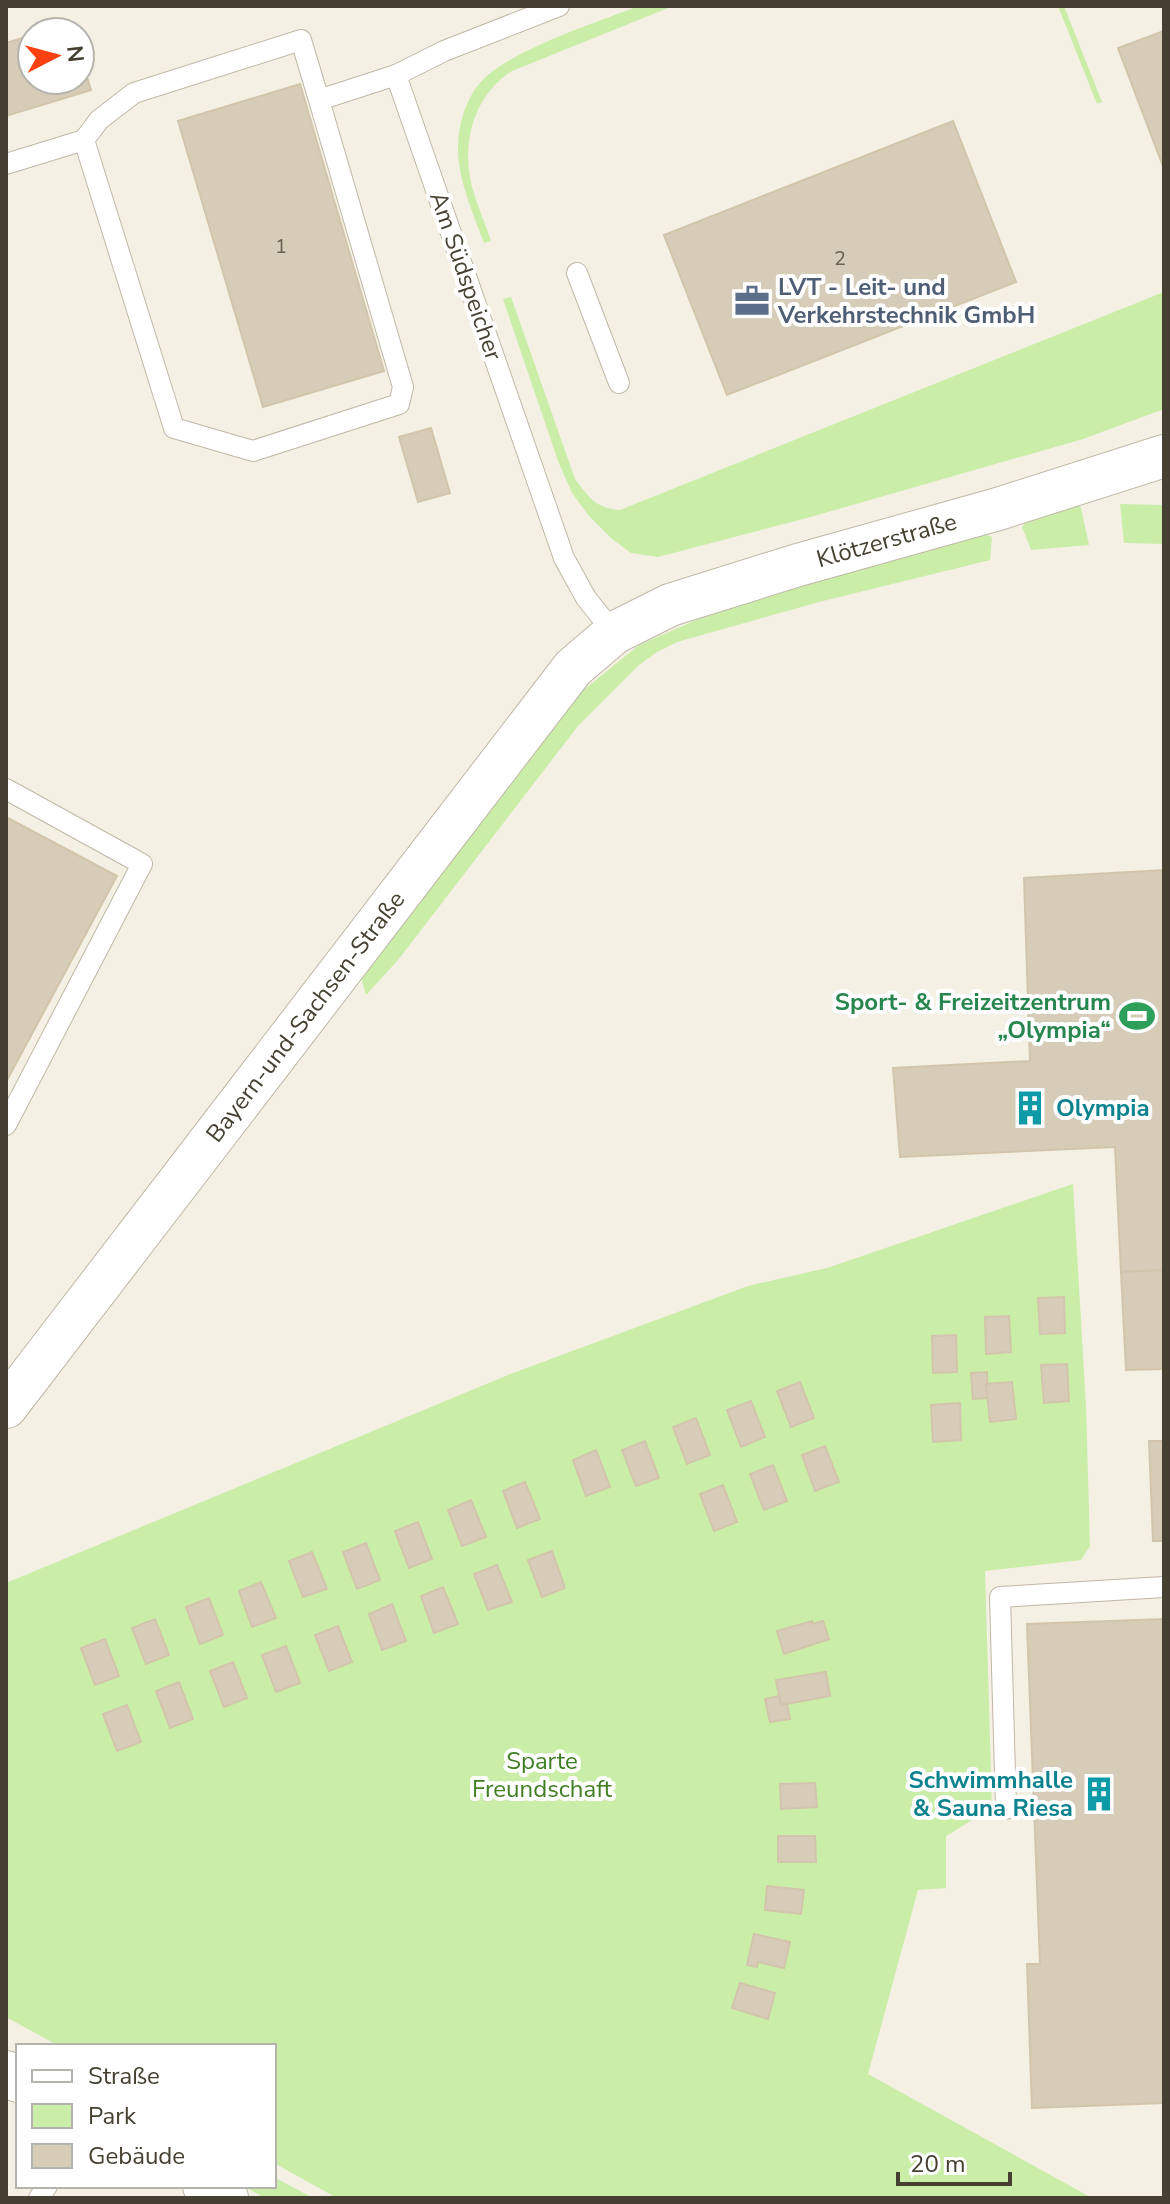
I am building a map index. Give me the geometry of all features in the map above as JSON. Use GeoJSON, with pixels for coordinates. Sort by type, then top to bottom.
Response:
{"type":"FeatureCollection","features":[{"type":"Feature","properties":{"kind":"street","name":"Klötzerstraße"},"geometry":{"type":"LineString","coordinates":[[614,633],[670,605],[798,565],[998,509],[1164,456]]}},
{"type":"Feature","properties":{"kind":"street","name":"Bayern-und-Sachsen-Straße"},"geometry":{"type":"LineString","coordinates":[[6,1407],[573,668],[614,633]]}},
{"type":"Feature","properties":{"kind":"street"},"geometry":{"type":"LineString","coordinates":[[208,2188],[226,2198]]}},
{"type":"Feature","properties":{"kind":"lane"},"geometry":{"type":"LineString","coordinates":[[319,100],[396,75],[444,51],[559,6]]}},
{"type":"Feature","properties":{"kind":"lane"},"geometry":{"type":"LineString","coordinates":[[6,164],[84,140],[99,120],[134,93],[301,40],[403,387],[399,404],[253,451],[174,428],[84,140]]}},
{"type":"Feature","properties":{"kind":"lane","name":"Am Südspeicher"},"geometry":{"type":"LineString","coordinates":[[396,75],[564,558],[586,598],[614,633]]}},
{"type":"Feature","properties":{"kind":"lane"},"geometry":{"type":"LineString","coordinates":[[577,273],[619,383]]}},
{"type":"Feature","properties":{"kind":"lane"},"geometry":{"type":"LineString","coordinates":[[6,789],[142,864],[6,1125]]}},
{"type":"Feature","properties":{"kind":"lane"},"geometry":{"type":"LineString","coordinates":[[1006,1809],[1000,1597],[1164,1587]]}},
{"type":"Feature","properties":{"kind":"green space"},"geometry":{"type":"Polygon","coordinates":[[[639,6],[673,6],[512,71],[499,81],[479,107],[473,122],[468,154],[472,187],[491,241],[484,243],[467,196],[459,160],[461,123],[474,91],[492,72],[531,49],[639,6]]]}},
{"type":"Feature","properties":{"kind":"green space"},"geometry":{"type":"Polygon","coordinates":[[[1058,6],[1064,6],[1102,102],[1097,104],[1058,6]]]}},
{"type":"Feature","properties":{"kind":"green space"},"geometry":{"type":"Polygon","coordinates":[[[1164,292],[1164,409],[1083,439],[658,557],[631,553],[612,539],[572,493],[558,461],[503,299],[511,297],[575,479],[599,504],[620,510],[1164,292]]]}},
{"type":"Feature","properties":{"kind":"green space"},"geometry":{"type":"Polygon","coordinates":[[[1074,500],[1081,508],[1089,545],[1031,550],[1022,527],[1030,517],[1074,500]]]}},
{"type":"Feature","properties":{"kind":"green space"},"geometry":{"type":"Polygon","coordinates":[[[1120,504],[1164,505],[1164,544],[1124,543],[1120,504]]]}},
{"type":"Feature","properties":{"kind":"green space"},"geometry":{"type":"Polygon","coordinates":[[[982,533],[992,537],[990,560],[819,602],[677,642],[639,665],[578,726],[398,960],[366,995],[360,974],[580,693],[639,645],[710,614],[982,533]]]}},
{"type":"Feature","properties":{"kind":"green space","name":"Sparte Freundschaft"},"geometry":{"type":"Polygon","coordinates":[[[1073,1184],[1086,1406],[1090,1546],[1081,1560],[985,1571],[992,1808],[946,1836],[946,1888],[918,1890],[868,2074],[1092,2198],[337,2198],[276,2164],[276,2044],[55,2044],[6,2017],[6,1583],[513,1373],[748,1286],[827,1268],[1073,1184]]]}},
{"type":"Feature","properties":{"kind":"green space"},"geometry":{"type":"Polygon","coordinates":[[[276,2178],[313,2198],[265,2198],[247,2188],[276,2188],[276,2178]]]}},
{"type":"Feature","properties":{"kind":"building"},"geometry":{"type":"Polygon","coordinates":[[[1164,31],[1164,169],[1118,48],[1164,31]]]}},
{"type":"Feature","properties":{"kind":"building"},"geometry":{"type":"Polygon","coordinates":[[[16,40],[16,96],[71,96],[6,116],[6,43],[16,40]]]}},
{"type":"Feature","properties":{"kind":"building"},"geometry":{"type":"Polygon","coordinates":[[[300,84],[384,371],[263,407],[178,121],[300,84]]]}},
{"type":"Feature","properties":{"kind":"building"},"geometry":{"type":"Polygon","coordinates":[[[953,121],[1016,282],[727,395],[664,235],[953,121]]]}},
{"type":"Feature","properties":{"kind":"building"},"geometry":{"type":"Polygon","coordinates":[[[431,428],[450,493],[418,502],[399,437],[431,428]]]}},
{"type":"Feature","properties":{"kind":"building"},"geometry":{"type":"Polygon","coordinates":[[[6,817],[117,876],[6,1082],[6,817]]]}},
{"type":"Feature","properties":{"kind":"building","name":"Olympia"},"geometry":{"type":"Polygon","coordinates":[[[1164,870],[1164,1270],[1121,1272],[1115,1147],[900,1157],[893,1068],[1030,1061],[1024,878],[1164,870]]]}},
{"type":"Feature","properties":{"kind":"building"},"geometry":{"type":"Polygon","coordinates":[[[1164,1270],[1164,1369],[1126,1370],[1121,1272],[1164,1270]]]}},
{"type":"Feature","properties":{"kind":"building"},"geometry":{"type":"Polygon","coordinates":[[[1064,1297],[1065,1333],[1040,1334],[1038,1298],[1064,1297]]]}},
{"type":"Feature","properties":{"kind":"building"},"geometry":{"type":"Polygon","coordinates":[[[1009,1316],[1011,1352],[986,1354],[985,1317],[1009,1316]]]}},
{"type":"Feature","properties":{"kind":"building"},"geometry":{"type":"Polygon","coordinates":[[[956,1335],[957,1372],[933,1373],[932,1336],[956,1335]]]}},
{"type":"Feature","properties":{"kind":"building"},"geometry":{"type":"Polygon","coordinates":[[[1067,1364],[1069,1401],[1044,1403],[1041,1365],[1067,1364]]]}},
{"type":"Feature","properties":{"kind":"building"},"geometry":{"type":"Polygon","coordinates":[[[987,1372],[988,1398],[973,1399],[971,1373],[987,1372]]]}},
{"type":"Feature","properties":{"kind":"building"},"geometry":{"type":"Polygon","coordinates":[[[800,1382],[814,1418],[791,1427],[777,1391],[800,1382]]]}},
{"type":"Feature","properties":{"kind":"building"},"geometry":{"type":"Polygon","coordinates":[[[1012,1382],[1016,1419],[990,1422],[986,1384],[1012,1382]]]}},
{"type":"Feature","properties":{"kind":"building"},"geometry":{"type":"Polygon","coordinates":[[[751,1401],[765,1437],[741,1447],[727,1410],[751,1401]]]}},
{"type":"Feature","properties":{"kind":"building"},"geometry":{"type":"Polygon","coordinates":[[[960,1403],[961,1440],[933,1442],[931,1405],[960,1403]]]}},
{"type":"Feature","properties":{"kind":"building"},"geometry":{"type":"Polygon","coordinates":[[[696,1418],[710,1455],[687,1464],[673,1427],[696,1418]]]}},
{"type":"Feature","properties":{"kind":"building"},"geometry":{"type":"Polygon","coordinates":[[[645,1441],[659,1478],[636,1486],[622,1450],[645,1441]]]}},
{"type":"Feature","properties":{"kind":"building"},"geometry":{"type":"Polygon","coordinates":[[[1149,1441],[1164,1441],[1164,1541],[1153,1541],[1149,1441]]]}},
{"type":"Feature","properties":{"kind":"building"},"geometry":{"type":"Polygon","coordinates":[[[825,1446],[839,1482],[815,1491],[802,1455],[825,1446]]]}},
{"type":"Feature","properties":{"kind":"building"},"geometry":{"type":"Polygon","coordinates":[[[596,1450],[610,1487],[586,1496],[573,1460],[596,1450]]]}},
{"type":"Feature","properties":{"kind":"building"},"geometry":{"type":"Polygon","coordinates":[[[773,1465],[787,1501],[764,1510],[750,1474],[773,1465]]]}},
{"type":"Feature","properties":{"kind":"building"},"geometry":{"type":"Polygon","coordinates":[[[525,1482],[540,1519],[517,1528],[503,1491],[525,1482]]]}},
{"type":"Feature","properties":{"kind":"building"},"geometry":{"type":"Polygon","coordinates":[[[723,1485],[737,1522],[714,1531],[700,1494],[723,1485]]]}},
{"type":"Feature","properties":{"kind":"building"},"geometry":{"type":"Polygon","coordinates":[[[471,1500],[486,1537],[462,1546],[448,1510],[471,1500]]]}},
{"type":"Feature","properties":{"kind":"building"},"geometry":{"type":"Polygon","coordinates":[[[418,1522],[432,1559],[409,1568],[395,1531],[418,1522]]]}},
{"type":"Feature","properties":{"kind":"building"},"geometry":{"type":"Polygon","coordinates":[[[366,1543],[380,1580],[357,1589],[343,1552],[366,1543]]]}},
{"type":"Feature","properties":{"kind":"building"},"geometry":{"type":"Polygon","coordinates":[[[552,1551],[565,1588],[542,1597],[528,1560],[552,1551]]]}},
{"type":"Feature","properties":{"kind":"building"},"geometry":{"type":"Polygon","coordinates":[[[312,1552],[327,1589],[303,1597],[289,1561],[312,1552]]]}},
{"type":"Feature","properties":{"kind":"building"},"geometry":{"type":"Polygon","coordinates":[[[497,1565],[512,1602],[488,1610],[474,1574],[497,1565]]]}},
{"type":"Feature","properties":{"kind":"building"},"geometry":{"type":"Polygon","coordinates":[[[261,1582],[276,1618],[252,1627],[239,1591],[261,1582]]]}},
{"type":"Feature","properties":{"kind":"building"},"geometry":{"type":"Polygon","coordinates":[[[443,1587],[458,1624],[434,1633],[421,1596],[443,1587]]]}},
{"type":"Feature","properties":{"kind":"building"},"geometry":{"type":"Polygon","coordinates":[[[209,1598],[223,1635],[200,1644],[186,1607],[209,1598]]]}},
{"type":"Feature","properties":{"kind":"building"},"geometry":{"type":"Polygon","coordinates":[[[392,1604],[406,1641],[382,1650],[369,1614],[392,1604]]]}},
{"type":"Feature","properties":{"kind":"building"},"geometry":{"type":"Polygon","coordinates":[[[155,1619],[169,1655],[146,1664],[132,1628],[155,1619]]]}},
{"type":"Feature","properties":{"kind":"building","name":"Schwimmhalle & Sauna Riesa"},"geometry":{"type":"Polygon","coordinates":[[[1164,1619],[1164,2103],[1032,2108],[1027,1964],[1040,1964],[1027,1624],[1164,1619]]]}},
{"type":"Feature","properties":{"kind":"building"},"geometry":{"type":"Polygon","coordinates":[[[812,1621],[812,1624],[823,1621],[829,1639],[784,1654],[777,1631],[812,1621]]]}},
{"type":"Feature","properties":{"kind":"building"},"geometry":{"type":"Polygon","coordinates":[[[338,1626],[352,1662],[329,1671],[315,1635],[338,1626]]]}},
{"type":"Feature","properties":{"kind":"building"},"geometry":{"type":"Polygon","coordinates":[[[105,1639],[119,1676],[95,1685],[81,1648],[105,1639]]]}},
{"type":"Feature","properties":{"kind":"building"},"geometry":{"type":"Polygon","coordinates":[[[286,1646],[300,1683],[276,1692],[262,1655],[286,1646]]]}},
{"type":"Feature","properties":{"kind":"building"},"geometry":{"type":"Polygon","coordinates":[[[233,1662],[247,1698],[224,1707],[210,1671],[233,1662]]]}},
{"type":"Feature","properties":{"kind":"building"},"geometry":{"type":"Polygon","coordinates":[[[826,1672],[830,1696],[781,1705],[776,1680],[826,1672]]]}},
{"type":"Feature","properties":{"kind":"building"},"geometry":{"type":"Polygon","coordinates":[[[179,1682],[193,1719],[170,1728],[156,1691],[179,1682]]]}},
{"type":"Feature","properties":{"kind":"building"},"geometry":{"type":"Polygon","coordinates":[[[779,1696],[781,1705],[787,1704],[790,1719],[770,1722],[765,1699],[779,1696]]]}},
{"type":"Feature","properties":{"kind":"building"},"geometry":{"type":"Polygon","coordinates":[[[127,1705],[141,1742],[117,1751],[103,1714],[127,1705]]]}},
{"type":"Feature","properties":{"kind":"building"},"geometry":{"type":"Polygon","coordinates":[[[815,1783],[817,1807],[781,1809],[780,1784],[815,1783]]]}},
{"type":"Feature","properties":{"kind":"building"},"geometry":{"type":"Polygon","coordinates":[[[778,1836],[815,1836],[816,1862],[778,1862],[778,1836]]]}},
{"type":"Feature","properties":{"kind":"building"},"geometry":{"type":"Polygon","coordinates":[[[767,1886],[804,1890],[801,1914],[765,1910],[767,1886]]]}},
{"type":"Feature","properties":{"kind":"building"},"geometry":{"type":"Polygon","coordinates":[[[754,1934],[790,1942],[784,1968],[758,1962],[757,1967],[747,1965],[754,1934]]]}},
{"type":"Feature","properties":{"kind":"building"},"geometry":{"type":"Polygon","coordinates":[[[740,1983],[775,1993],[768,2019],[732,2008],[740,1983]]]}},
{"type":"Feature","properties":{"kind":"place","name":"LVT - Leit- und Verkehrstechnik GmbH"},"geometry":{"type":"Point","coordinates":[752,301]}},
{"type":"Feature","properties":{"kind":"place","name":"Sport- & Freizeitzentrum „Olympia“"},"geometry":{"type":"Point","coordinates":[1137,1016]}},
{"type":"Feature","properties":{"kind":"place","name":"Olympia"},"geometry":{"type":"Point","coordinates":[1030,1108]}},
{"type":"Feature","properties":{"kind":"place","name":"Schwimmhalle & Sauna Riesa"},"geometry":{"type":"Point","coordinates":[1099,1794]}}]}
